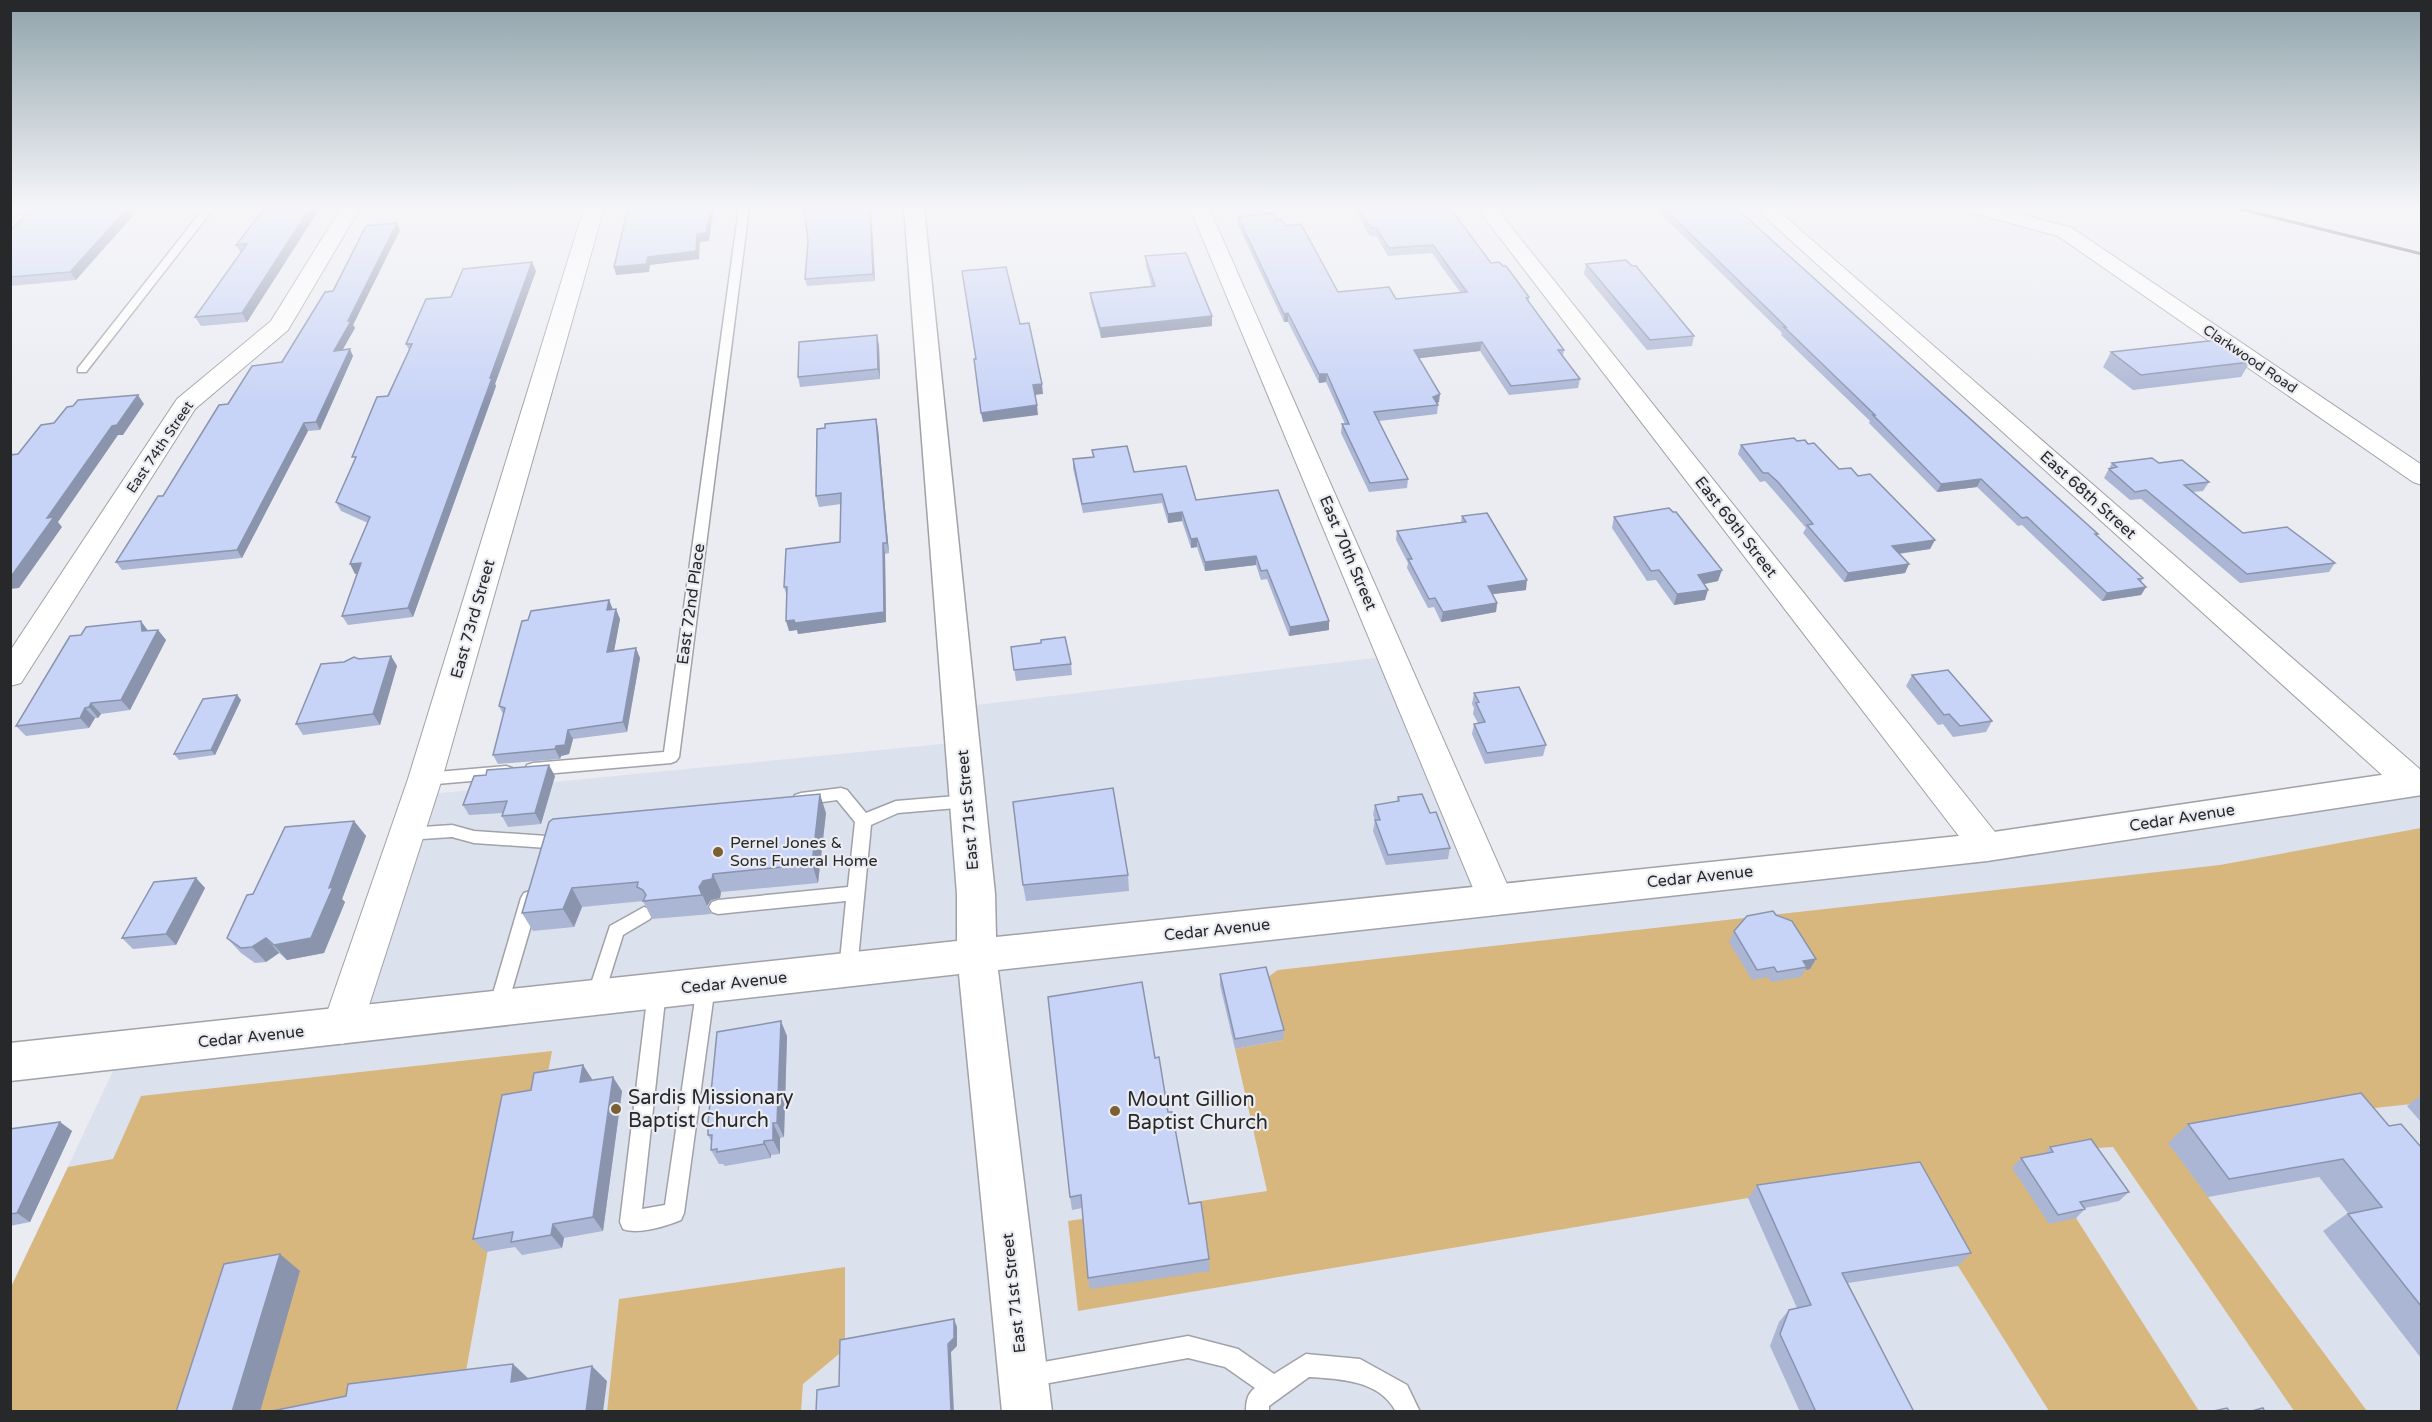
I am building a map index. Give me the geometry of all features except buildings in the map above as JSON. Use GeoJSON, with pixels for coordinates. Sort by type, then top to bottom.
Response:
{"type":"FeatureCollection","features":[{"type":"Feature","properties":{"kind":"street","name":"East 74th Street"},"geometry":{"type":"LineString","coordinates":[[10,676],[186,404],[280,325],[310,274]]}},
{"type":"Feature","properties":{"kind":"street","name":"East 73rd Street"},"geometry":{"type":"LineString","coordinates":[[342,1027],[425,779],[574,274]]}},
{"type":"Feature","properties":{"kind":"street","name":"East 71st Street"},"geometry":{"type":"LineString","coordinates":[[920,274],[976,894],[977,955],[1025,1394]]}},
{"type":"Feature","properties":{"kind":"street","name":"East 70th Street"},"geometry":{"type":"LineString","coordinates":[[1227,274],[1496,900]]}},
{"type":"Feature","properties":{"kind":"street","name":"East 69th Street"},"geometry":{"type":"LineString","coordinates":[[1537,274],[1987,847]]}},
{"type":"Feature","properties":{"kind":"street","name":"East 68th Street"},"geometry":{"type":"LineString","coordinates":[[1839,274],[2417,782]]}},
{"type":"Feature","properties":{"kind":"street","name":"Clarkwood Road"},"geometry":{"type":"LineString","coordinates":[[2127,274],[2421,477]]}},
{"type":"Feature","properties":{"kind":"street","name":"Cedar Avenue"},"geometry":{"type":"LineString","coordinates":[[10,1062],[498,1010],[977,955],[1987,847],[2417,782]]}},
{"type":"Feature","properties":{"kind":"lane"},"geometry":{"type":"LineString","coordinates":[[82,370],[156,274]]}},
{"type":"Feature","properties":{"kind":"lane","name":"East 72nd Place"},"geometry":{"type":"LineString","coordinates":[[425,779],[671,757],[735,274]]}},
{"type":"Feature","properties":{"kind":"lane"},"geometry":{"type":"LineString","coordinates":[[784,801],[841,794],[863,821],[848,970]]}},
{"type":"Feature","properties":{"kind":"lane"},"geometry":{"type":"LineString","coordinates":[[863,821],[896,807],[968,801]]}},
{"type":"Feature","properties":{"kind":"lane"},"geometry":{"type":"LineString","coordinates":[[407,834],[452,831],[474,837],[551,837],[540,863]]}},
{"type":"Feature","properties":{"kind":"lane"},"geometry":{"type":"LineString","coordinates":[[498,1010],[534,884]]}},
{"type":"Feature","properties":{"kind":"lane"},"geometry":{"type":"LineString","coordinates":[[718,907],[855,893]]}},
{"type":"Feature","properties":{"kind":"lane"},"geometry":{"type":"LineString","coordinates":[[596,999],[616,931],[644,914]]}},
{"type":"Feature","properties":{"kind":"lane"},"geometry":{"type":"LineString","coordinates":[[657,991],[630,1222],[674,1212],[706,986]]}},
{"type":"Feature","properties":{"kind":"lane"},"geometry":{"type":"LineString","coordinates":[[1025,1394],[1188,1347],[1230,1357],[1274,1388]]}},
{"type":"Feature","properties":{"kind":"lane"},"geometry":{"type":"LineString","coordinates":[[1257,1412],[1258,1400],[1306,1365],[1360,1370],[1399,1393],[1409,1412]]}},
{"type":"Feature","properties":{"kind":"shaded area"},"geometry":{"type":"Polygon","coordinates":[[[1392,656],[1496,900],[2421,782],[2421,1411],[11,1411],[10,1289],[123,1050],[342,1027],[420,795],[962,742],[959,707],[1392,656]]]}},
{"type":"Feature","properties":{"kind":"shaded area"},"geometry":{"type":"Polygon","coordinates":[[[2421,828],[2421,1103],[2337,1112],[2208,1197],[2367,1411],[2294,1411],[2113,1147],[2082,1149],[2076,1218],[2199,1411],[2049,1411],[1958,1266],[1909,1176],[1748,1198],[1078,1311],[1068,1221],[1267,1191],[1235,1049],[1283,1040],[1268,977],[1278,970],[2220,865],[2421,828]]]}},
{"type":"Feature","properties":{"kind":"shaded area"},"geometry":{"type":"Polygon","coordinates":[[[552,1051],[542,1105],[513,1110],[463,1388],[363,1411],[11,1411],[10,1289],[68,1167],[113,1159],[141,1096],[552,1051]]]}},
{"type":"Feature","properties":{"kind":"shaded area"},"geometry":{"type":"Polygon","coordinates":[[[845,1267],[845,1349],[803,1384],[801,1411],[607,1412],[619,1299],[845,1267]]]}},
{"type":"Feature","properties":{"kind":"place","name":"Pernel Jones & Sons Funeral Home"},"geometry":{"type":"Point","coordinates":[718,852]}},
{"type":"Feature","properties":{"kind":"place","name":"Sardis Missionary Baptist Church"},"geometry":{"type":"Point","coordinates":[616,1109]}},
{"type":"Feature","properties":{"kind":"place","name":"Mount Gillion Baptist Church"},"geometry":{"type":"Point","coordinates":[1115,1111]}}]}
